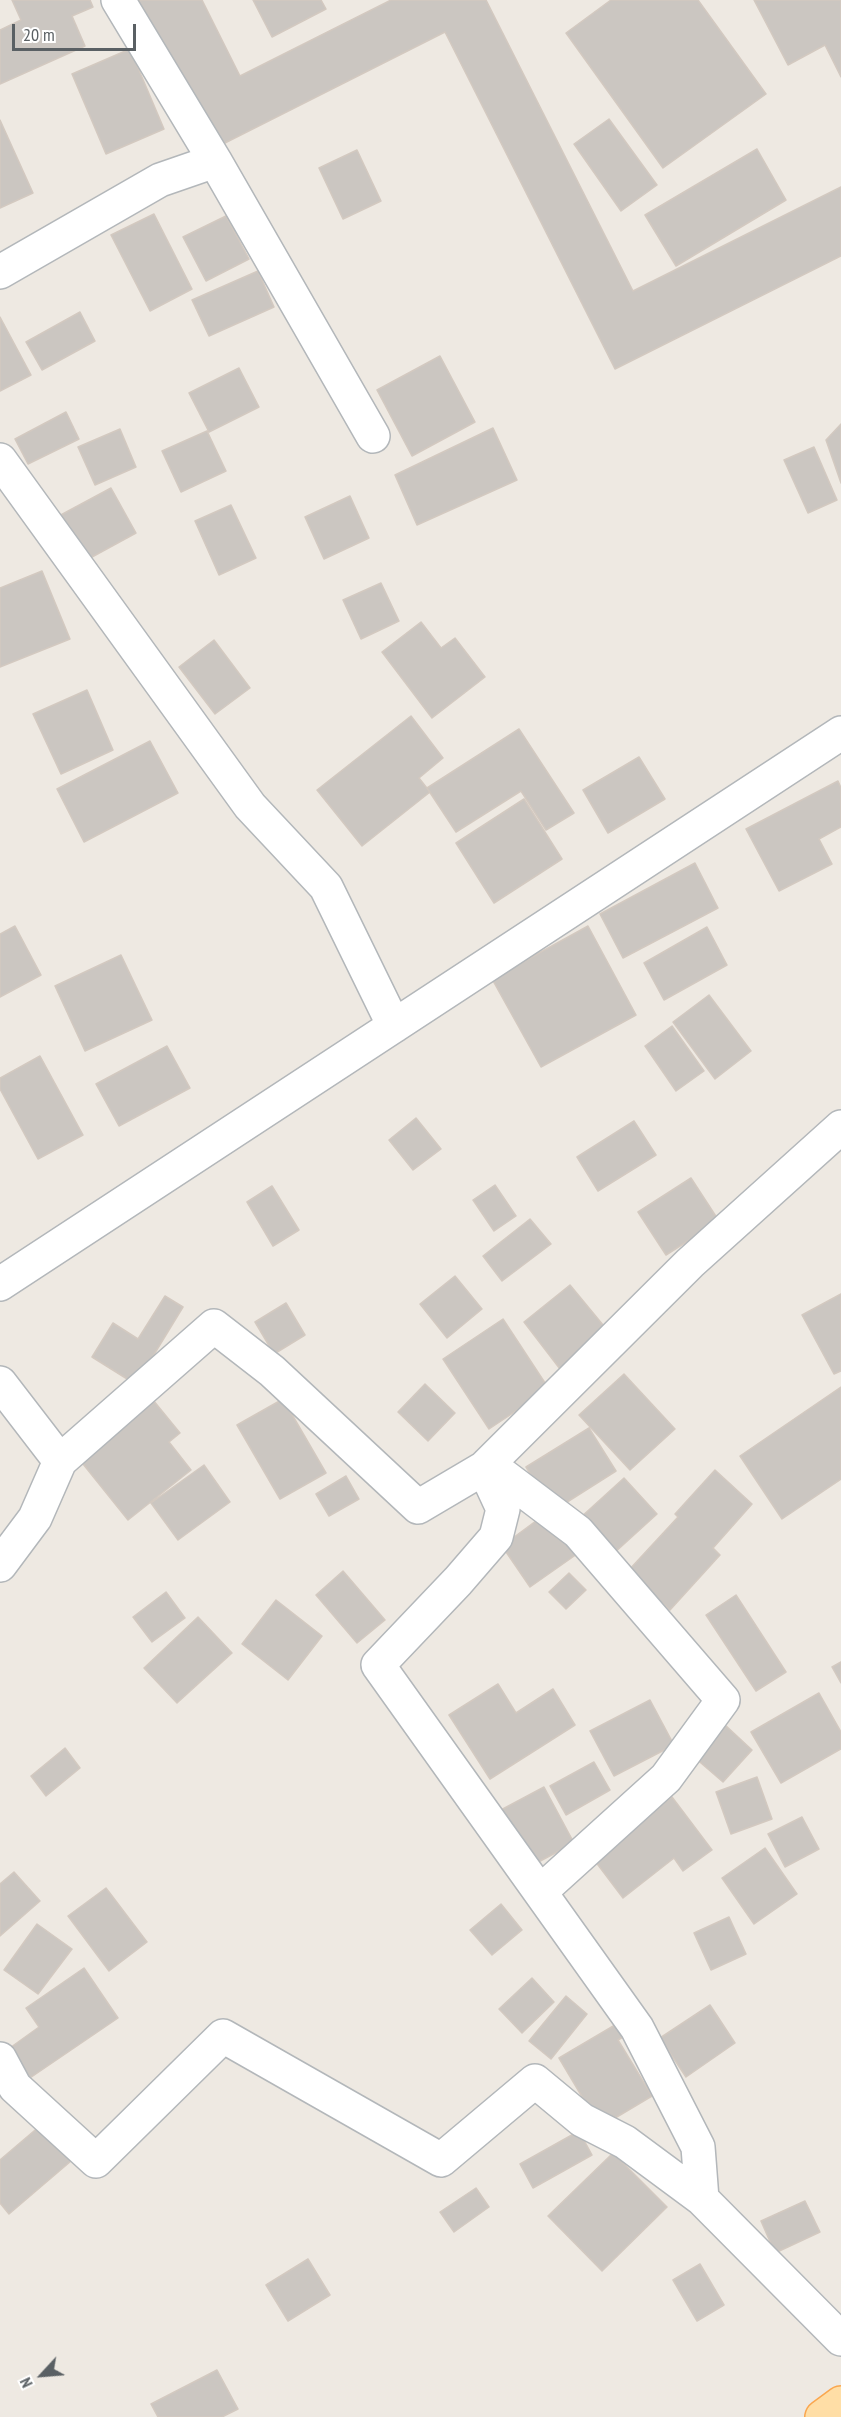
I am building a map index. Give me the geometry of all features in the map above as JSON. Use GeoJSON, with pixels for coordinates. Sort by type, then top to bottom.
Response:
{"type":"FeatureCollection","features":[{"type":"Feature","properties":{"kind":"main road"},"geometry":{"type":"LineString","coordinates":[[822,2417],[841,2403]]}},
{"type":"Feature","properties":{"kind":"street"},"geometry":{"type":"LineString","coordinates":[[118,0],[215,161],[373,436]]}},
{"type":"Feature","properties":{"kind":"street"},"geometry":{"type":"LineString","coordinates":[[0,272],[160,180],[215,161]]}},
{"type":"Feature","properties":{"kind":"street"},"geometry":{"type":"LineString","coordinates":[[0,460],[250,806],[326,887],[394,1026]]}},
{"type":"Feature","properties":{"kind":"street"},"geometry":{"type":"LineString","coordinates":[[0,1284],[841,733]]}},
{"type":"Feature","properties":{"kind":"street"},"geometry":{"type":"LineString","coordinates":[[0,1565],[35,1518],[60,1461],[214,1326],[272,1371],[418,1507],[486,1466],[690,1263],[841,1127]]}},
{"type":"Feature","properties":{"kind":"street"},"geometry":{"type":"LineString","coordinates":[[0,1383],[60,1461]]}},
{"type":"Feature","properties":{"kind":"street"},"geometry":{"type":"LineString","coordinates":[[486,1466],[503,1509],[496,1537],[458,1581],[378,1665],[637,2028],[698,2147],[702,2199]]}},
{"type":"Feature","properties":{"kind":"street"},"geometry":{"type":"LineString","coordinates":[[486,1466],[578,1532],[723,1700],[666,1778],[540,1892]]}},
{"type":"Feature","properties":{"kind":"street"},"geometry":{"type":"LineString","coordinates":[[0,2059],[15,2087],[96,2161],[223,2036],[441,2160],[535,2081],[582,2120],[625,2142],[702,2199],[841,2339]]}},
{"type":"Feature","properties":{"kind":"building"},"geometry":{"type":"Polygon","coordinates":[[[12,0],[90,0],[93,7],[72,16],[85,46],[0,84],[0,30],[21,20],[12,0]]]}},
{"type":"Feature","properties":{"kind":"building"},"geometry":{"type":"Polygon","coordinates":[[[138,0],[202,0],[240,76],[391,0],[486,0],[633,291],[841,187],[841,256],[615,369],[445,32],[213,149],[138,0]]]}},
{"type":"Feature","properties":{"kind":"building"},"geometry":{"type":"Polygon","coordinates":[[[253,0],[321,0],[326,9],[272,37],[253,0]]]}},
{"type":"Feature","properties":{"kind":"building"},"geometry":{"type":"Polygon","coordinates":[[[611,0],[698,0],[766,94],[663,168],[566,33],[611,0]]]}},
{"type":"Feature","properties":{"kind":"building"},"geometry":{"type":"Polygon","coordinates":[[[754,0],[841,0],[841,77],[825,45],[788,65],[754,0]]]}},
{"type":"Feature","properties":{"kind":"building"},"geometry":{"type":"Polygon","coordinates":[[[130,49],[164,129],[106,154],[72,74],[130,49]]]}},
{"type":"Feature","properties":{"kind":"building"},"geometry":{"type":"Polygon","coordinates":[[[609,119],[657,185],[621,211],[574,144],[609,119]]]}},
{"type":"Feature","properties":{"kind":"building"},"geometry":{"type":"Polygon","coordinates":[[[0,120],[33,193],[0,208],[0,120]]]}},
{"type":"Feature","properties":{"kind":"building"},"geometry":{"type":"Polygon","coordinates":[[[757,149],[786,200],[676,266],[645,215],[757,149]]]}},
{"type":"Feature","properties":{"kind":"building"},"geometry":{"type":"Polygon","coordinates":[[[357,150],[381,201],[343,219],[319,168],[357,150]]]}},
{"type":"Feature","properties":{"kind":"building"},"geometry":{"type":"Polygon","coordinates":[[[154,214],[192,289],[150,311],[111,235],[154,214]]]}},
{"type":"Feature","properties":{"kind":"building"},"geometry":{"type":"Polygon","coordinates":[[[226,216],[249,259],[206,281],[183,237],[226,216]]]}},
{"type":"Feature","properties":{"kind":"building"},"geometry":{"type":"Polygon","coordinates":[[[258,271],[274,307],[209,336],[192,300],[258,271]]]}},
{"type":"Feature","properties":{"kind":"building"},"geometry":{"type":"Polygon","coordinates":[[[80,312],[95,341],[42,370],[26,342],[80,312]]]}},
{"type":"Feature","properties":{"kind":"building"},"geometry":{"type":"Polygon","coordinates":[[[0,317],[31,375],[0,391],[0,317]]]}},
{"type":"Feature","properties":{"kind":"building"},"geometry":{"type":"Polygon","coordinates":[[[440,356],[475,422],[412,456],[377,390],[440,356]]]}},
{"type":"Feature","properties":{"kind":"building"},"geometry":{"type":"Polygon","coordinates":[[[239,368],[259,407],[209,432],[189,393],[239,368]]]}},
{"type":"Feature","properties":{"kind":"building"},"geometry":{"type":"Polygon","coordinates":[[[66,412],[79,439],[28,464],[15,439],[66,412]]]}},
{"type":"Feature","properties":{"kind":"building"},"geometry":{"type":"Polygon","coordinates":[[[841,424],[841,483],[826,440],[841,424]]]}},
{"type":"Feature","properties":{"kind":"building"},"geometry":{"type":"Polygon","coordinates":[[[493,428],[517,480],[417,525],[395,475],[493,428]]]}},
{"type":"Feature","properties":{"kind":"building"},"geometry":{"type":"Polygon","coordinates":[[[120,429],[136,467],[95,485],[78,447],[120,429]]]}},
{"type":"Feature","properties":{"kind":"building"},"geometry":{"type":"Polygon","coordinates":[[[207,431],[226,471],[181,492],[162,451],[207,431]]]}},
{"type":"Feature","properties":{"kind":"building"},"geometry":{"type":"Polygon","coordinates":[[[814,447],[837,500],[808,513],[784,460],[814,447]]]}},
{"type":"Feature","properties":{"kind":"building"},"geometry":{"type":"Polygon","coordinates":[[[111,488],[136,533],[81,563],[57,517],[111,488]]]}},
{"type":"Feature","properties":{"kind":"building"},"geometry":{"type":"Polygon","coordinates":[[[350,496],[369,538],[324,559],[305,517],[350,496]]]}},
{"type":"Feature","properties":{"kind":"building"},"geometry":{"type":"Polygon","coordinates":[[[231,505],[256,558],[219,575],[195,521],[231,505]]]}},
{"type":"Feature","properties":{"kind":"building"},"geometry":{"type":"Polygon","coordinates":[[[42,571],[70,639],[0,667],[0,588],[42,571]]]}},
{"type":"Feature","properties":{"kind":"building"},"geometry":{"type":"Polygon","coordinates":[[[381,583],[399,621],[361,639],[343,600],[381,583]]]}},
{"type":"Feature","properties":{"kind":"building"},"geometry":{"type":"Polygon","coordinates":[[[421,622],[441,648],[455,638],[485,677],[432,718],[382,652],[421,622]]]}},
{"type":"Feature","properties":{"kind":"building"},"geometry":{"type":"Polygon","coordinates":[[[214,640],[250,688],[215,714],[179,667],[214,640]]]}},
{"type":"Feature","properties":{"kind":"building"},"geometry":{"type":"Polygon","coordinates":[[[87,690],[113,750],[61,774],[33,714],[87,690]]]}},
{"type":"Feature","properties":{"kind":"building"},"geometry":{"type":"Polygon","coordinates":[[[411,716],[443,758],[419,778],[430,792],[362,846],[317,790],[411,716]]]}},
{"type":"Feature","properties":{"kind":"building"},"geometry":{"type":"Polygon","coordinates":[[[519,729],[574,813],[546,830],[521,791],[456,832],[427,788],[519,729]]]}},
{"type":"Feature","properties":{"kind":"building"},"geometry":{"type":"Polygon","coordinates":[[[150,741],[178,793],[84,842],[57,789],[150,741]]]}},
{"type":"Feature","properties":{"kind":"building"},"geometry":{"type":"Polygon","coordinates":[[[639,757],[665,799],[608,833],[583,790],[639,757]]]}},
{"type":"Feature","properties":{"kind":"building"},"geometry":{"type":"Polygon","coordinates":[[[838,781],[841,788],[841,827],[819,839],[832,864],[779,891],[746,829],[838,781]]]}},
{"type":"Feature","properties":{"kind":"building"},"geometry":{"type":"Polygon","coordinates":[[[524,799],[562,859],[494,903],[456,843],[524,799]]]}},
{"type":"Feature","properties":{"kind":"building"},"geometry":{"type":"Polygon","coordinates":[[[695,863],[718,908],[623,958],[600,914],[695,863]]]}},
{"type":"Feature","properties":{"kind":"building"},"geometry":{"type":"Polygon","coordinates":[[[15,926],[41,975],[0,997],[0,934],[15,926]]]}},
{"type":"Feature","properties":{"kind":"building"},"geometry":{"type":"Polygon","coordinates":[[[588,926],[636,1015],[541,1067],[492,979],[588,926]]]}},
{"type":"Feature","properties":{"kind":"building"},"geometry":{"type":"Polygon","coordinates":[[[707,927],[727,965],[664,1000],[644,963],[707,927]]]}},
{"type":"Feature","properties":{"kind":"building"},"geometry":{"type":"Polygon","coordinates":[[[121,955],[152,1020],[85,1051],[55,986],[121,955]]]}},
{"type":"Feature","properties":{"kind":"building"},"geometry":{"type":"Polygon","coordinates":[[[709,995],[751,1051],[715,1079],[673,1022],[709,995]]]}},
{"type":"Feature","properties":{"kind":"building"},"geometry":{"type":"Polygon","coordinates":[[[672,1026],[704,1071],[676,1091],[645,1046],[672,1026]]]}},
{"type":"Feature","properties":{"kind":"building"},"geometry":{"type":"Polygon","coordinates":[[[167,1046],[190,1088],[119,1126],[96,1084],[167,1046]]]}},
{"type":"Feature","properties":{"kind":"building"},"geometry":{"type":"Polygon","coordinates":[[[40,1056],[83,1135],[38,1159],[0,1089],[0,1078],[40,1056]]]}},
{"type":"Feature","properties":{"kind":"building"},"geometry":{"type":"Polygon","coordinates":[[[416,1118],[441,1149],[413,1170],[389,1140],[416,1118]]]}},
{"type":"Feature","properties":{"kind":"building"},"geometry":{"type":"Polygon","coordinates":[[[634,1121],[656,1155],[598,1191],[577,1157],[634,1121]]]}},
{"type":"Feature","properties":{"kind":"building"},"geometry":{"type":"Polygon","coordinates":[[[691,1178],[719,1221],[666,1255],[638,1212],[691,1178]]]}},
{"type":"Feature","properties":{"kind":"building"},"geometry":{"type":"Polygon","coordinates":[[[495,1185],[516,1216],[494,1231],[473,1200],[495,1185]]]}},
{"type":"Feature","properties":{"kind":"building"},"geometry":{"type":"Polygon","coordinates":[[[272,1186],[299,1230],[273,1246],[247,1202],[272,1186]]]}},
{"type":"Feature","properties":{"kind":"building"},"geometry":{"type":"Polygon","coordinates":[[[530,1219],[551,1244],[502,1281],[483,1256],[530,1219]]]}},
{"type":"Feature","properties":{"kind":"building"},"geometry":{"type":"Polygon","coordinates":[[[455,1276],[482,1309],[447,1338],[420,1304],[455,1276]]]}},
{"type":"Feature","properties":{"kind":"building"},"geometry":{"type":"Polygon","coordinates":[[[570,1285],[608,1331],[560,1369],[524,1322],[570,1285]]]}},
{"type":"Feature","properties":{"kind":"building"},"geometry":{"type":"Polygon","coordinates":[[[841,1294],[841,1371],[834,1374],[802,1315],[841,1294]]]}},
{"type":"Feature","properties":{"kind":"building"},"geometry":{"type":"Polygon","coordinates":[[[165,1296],[183,1307],[147,1366],[140,1387],[92,1357],[113,1323],[138,1339],[165,1296]]]}},
{"type":"Feature","properties":{"kind":"building"},"geometry":{"type":"Polygon","coordinates":[[[286,1303],[305,1335],[274,1354],[255,1322],[286,1303]]]}},
{"type":"Feature","properties":{"kind":"building"},"geometry":{"type":"Polygon","coordinates":[[[503,1319],[549,1389],[489,1429],[443,1359],[503,1319]]]}},
{"type":"Feature","properties":{"kind":"building"},"geometry":{"type":"Polygon","coordinates":[[[624,1374],[675,1429],[630,1470],[579,1415],[624,1374]]]}},
{"type":"Feature","properties":{"kind":"building"},"geometry":{"type":"Polygon","coordinates":[[[425,1384],[455,1413],[428,1441],[398,1412],[425,1384]]]}},
{"type":"Feature","properties":{"kind":"building"},"geometry":{"type":"Polygon","coordinates":[[[841,1387],[841,1479],[782,1519],[740,1456],[841,1387]]]}},
{"type":"Feature","properties":{"kind":"building"},"geometry":{"type":"Polygon","coordinates":[[[283,1399],[326,1473],[280,1499],[237,1425],[283,1399]]]}},
{"type":"Feature","properties":{"kind":"building"},"geometry":{"type":"Polygon","coordinates":[[[153,1400],[180,1433],[169,1442],[191,1470],[128,1520],[79,1459],[153,1400]]]}},
{"type":"Feature","properties":{"kind":"building"},"geometry":{"type":"Polygon","coordinates":[[[589,1428],[616,1471],[553,1511],[526,1467],[589,1428]]]}},
{"type":"Feature","properties":{"kind":"building"},"geometry":{"type":"Polygon","coordinates":[[[204,1465],[230,1502],[178,1540],[151,1503],[204,1465]]]}},
{"type":"Feature","properties":{"kind":"building"},"geometry":{"type":"Polygon","coordinates":[[[715,1470],[752,1504],[713,1548],[720,1555],[670,1610],[628,1571],[678,1517],[675,1514],[715,1470]]]}},
{"type":"Feature","properties":{"kind":"building"},"geometry":{"type":"Polygon","coordinates":[[[346,1476],[359,1499],[329,1516],[316,1494],[346,1476]]]}},
{"type":"Feature","properties":{"kind":"building"},"geometry":{"type":"Polygon","coordinates":[[[624,1478],[657,1514],[613,1554],[580,1518],[624,1478]]]}},
{"type":"Feature","properties":{"kind":"building"},"geometry":{"type":"Polygon","coordinates":[[[548,1512],[577,1554],[530,1587],[502,1546],[548,1512]]]}},
{"type":"Feature","properties":{"kind":"building"},"geometry":{"type":"Polygon","coordinates":[[[343,1571],[385,1620],[357,1643],[316,1595],[343,1571]]]}},
{"type":"Feature","properties":{"kind":"building"},"geometry":{"type":"Polygon","coordinates":[[[569,1573],[586,1590],[566,1609],[549,1592],[569,1573]]]}},
{"type":"Feature","properties":{"kind":"building"},"geometry":{"type":"Polygon","coordinates":[[[166,1592],[185,1618],[152,1642],[133,1617],[166,1592]]]}},
{"type":"Feature","properties":{"kind":"building"},"geometry":{"type":"Polygon","coordinates":[[[736,1595],[786,1672],[756,1691],[706,1615],[736,1595]]]}},
{"type":"Feature","properties":{"kind":"building"},"geometry":{"type":"Polygon","coordinates":[[[276,1600],[322,1636],[288,1680],[242,1644],[276,1600]]]}},
{"type":"Feature","properties":{"kind":"building"},"geometry":{"type":"Polygon","coordinates":[[[198,1617],[232,1653],[177,1703],[144,1668],[198,1617]]]}},
{"type":"Feature","properties":{"kind":"building"},"geometry":{"type":"Polygon","coordinates":[[[841,1662],[841,1683],[832,1667],[841,1662]]]}},
{"type":"Feature","properties":{"kind":"building"},"geometry":{"type":"Polygon","coordinates":[[[498,1684],[516,1713],[553,1689],[575,1725],[490,1779],[449,1715],[498,1684]]]}},
{"type":"Feature","properties":{"kind":"building"},"geometry":{"type":"Polygon","coordinates":[[[819,1693],[841,1732],[841,1749],[781,1783],[751,1732],[819,1693]]]}},
{"type":"Feature","properties":{"kind":"building"},"geometry":{"type":"Polygon","coordinates":[[[650,1700],[674,1745],[614,1776],[590,1731],[650,1700]]]}},
{"type":"Feature","properties":{"kind":"building"},"geometry":{"type":"Polygon","coordinates":[[[724,1724],[752,1750],[723,1782],[694,1757],[724,1724]]]}},
{"type":"Feature","properties":{"kind":"building"},"geometry":{"type":"Polygon","coordinates":[[[65,1748],[80,1768],[46,1796],[31,1776],[65,1748]]]}},
{"type":"Feature","properties":{"kind":"building"},"geometry":{"type":"Polygon","coordinates":[[[594,1762],[610,1790],[566,1815],[550,1786],[594,1762]]]}},
{"type":"Feature","properties":{"kind":"building"},"geometry":{"type":"Polygon","coordinates":[[[757,1777],[772,1819],[731,1834],[716,1792],[757,1777]]]}},
{"type":"Feature","properties":{"kind":"building"},"geometry":{"type":"Polygon","coordinates":[[[544,1787],[574,1843],[529,1867],[499,1811],[544,1787]]]}},
{"type":"Feature","properties":{"kind":"building"},"geometry":{"type":"Polygon","coordinates":[[[672,1797],[712,1850],[683,1871],[674,1858],[623,1898],[592,1857],[672,1797]]]}},
{"type":"Feature","properties":{"kind":"building"},"geometry":{"type":"Polygon","coordinates":[[[802,1817],[819,1849],[785,1867],[768,1834],[802,1817]]]}},
{"type":"Feature","properties":{"kind":"building"},"geometry":{"type":"Polygon","coordinates":[[[765,1848],[797,1894],[754,1924],[722,1878],[765,1848]]]}},
{"type":"Feature","properties":{"kind":"building"},"geometry":{"type":"Polygon","coordinates":[[[14,1872],[40,1901],[0,1936],[0,1884],[14,1872]]]}},
{"type":"Feature","properties":{"kind":"building"},"geometry":{"type":"Polygon","coordinates":[[[106,1888],[147,1942],[109,1971],[68,1916],[106,1888]]]}},
{"type":"Feature","properties":{"kind":"building"},"geometry":{"type":"Polygon","coordinates":[[[501,1904],[522,1930],[492,1955],[470,1930],[501,1904]]]}},
{"type":"Feature","properties":{"kind":"building"},"geometry":{"type":"Polygon","coordinates":[[[729,1917],[746,1954],[711,1970],[694,1933],[729,1917]]]}},
{"type":"Feature","properties":{"kind":"building"},"geometry":{"type":"Polygon","coordinates":[[[37,1924],[72,1949],[38,1994],[4,1970],[37,1924]]]}},
{"type":"Feature","properties":{"kind":"building"},"geometry":{"type":"Polygon","coordinates":[[[84,1968],[118,2018],[27,2080],[7,2050],[39,2027],[26,2008],[84,1968]]]}},
{"type":"Feature","properties":{"kind":"building"},"geometry":{"type":"Polygon","coordinates":[[[532,1978],[554,2002],[522,2033],[499,2009],[532,1978]]]}},
{"type":"Feature","properties":{"kind":"building"},"geometry":{"type":"Polygon","coordinates":[[[566,1996],[587,2014],[551,2059],[529,2041],[566,1996]]]}},
{"type":"Feature","properties":{"kind":"building"},"geometry":{"type":"Polygon","coordinates":[[[710,2005],[735,2043],[686,2077],[660,2038],[710,2005]]]}},
{"type":"Feature","properties":{"kind":"building"},"geometry":{"type":"Polygon","coordinates":[[[615,2025],[623,2037],[618,2040],[652,2096],[600,2127],[559,2058],[615,2025]]]}},
{"type":"Feature","properties":{"kind":"building"},"geometry":{"type":"Polygon","coordinates":[[[41,2125],[71,2161],[9,2214],[0,2203],[0,2160],[41,2125]]]}},
{"type":"Feature","properties":{"kind":"building"},"geometry":{"type":"Polygon","coordinates":[[[579,2131],[592,2155],[533,2188],[520,2164],[579,2131]]]}},
{"type":"Feature","properties":{"kind":"building"},"geometry":{"type":"Polygon","coordinates":[[[613,2153],[667,2207],[602,2271],[548,2216],[613,2153]]]}},
{"type":"Feature","properties":{"kind":"building"},"geometry":{"type":"Polygon","coordinates":[[[476,2188],[489,2207],[454,2232],[440,2212],[476,2188]]]}},
{"type":"Feature","properties":{"kind":"building"},"geometry":{"type":"Polygon","coordinates":[[[805,2201],[820,2232],[775,2253],[761,2221],[805,2201]]]}},
{"type":"Feature","properties":{"kind":"building"},"geometry":{"type":"Polygon","coordinates":[[[308,2259],[330,2295],[288,2321],[266,2285],[308,2259]]]}},
{"type":"Feature","properties":{"kind":"building"},"geometry":{"type":"Polygon","coordinates":[[[700,2264],[724,2305],[697,2321],[673,2280],[700,2264]]]}},
{"type":"Feature","properties":{"kind":"building"},"geometry":{"type":"Polygon","coordinates":[[[217,2370],[238,2409],[222,2417],[158,2417],[151,2404],[217,2370]]]}}]}
